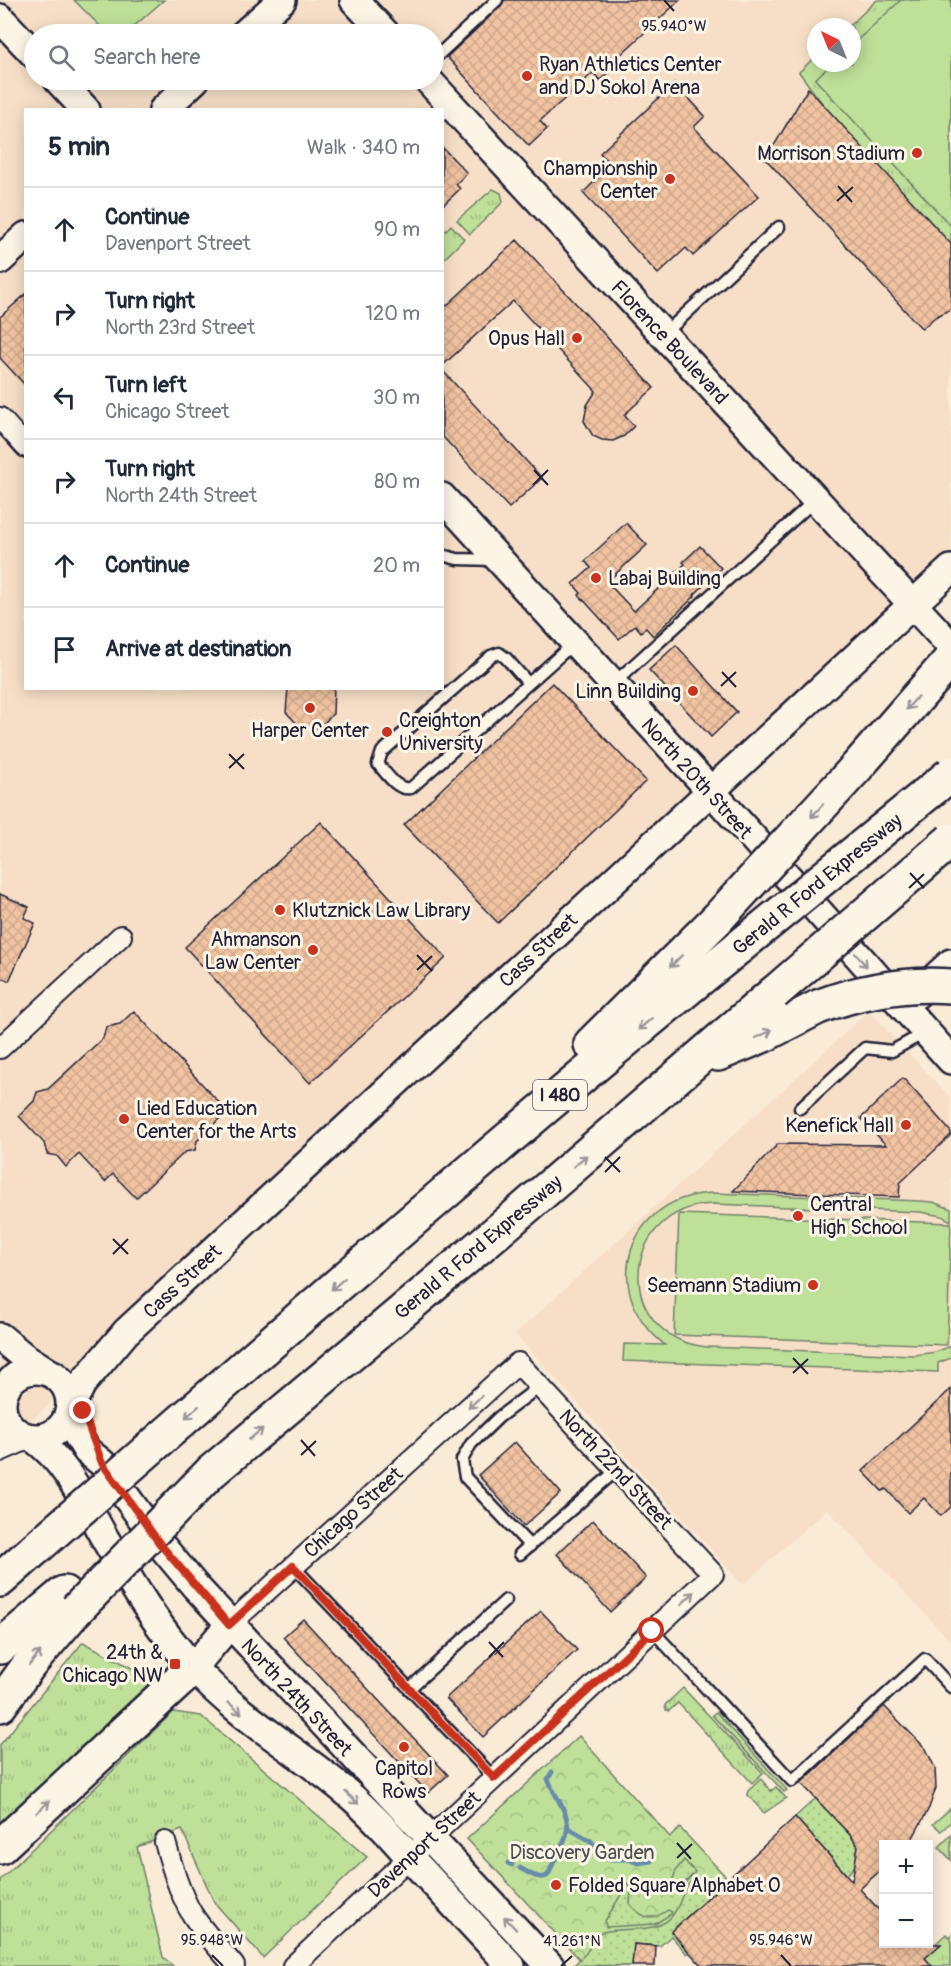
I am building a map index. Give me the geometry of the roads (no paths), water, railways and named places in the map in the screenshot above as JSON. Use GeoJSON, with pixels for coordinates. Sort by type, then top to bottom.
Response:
{"type":"FeatureCollection","features":[{"type":"Feature","properties":{"kind":"highway"},"geometry":{"type":"LineString","coordinates":[[382,1245],[717,919],[833,793],[951,659]]}},
{"type":"Feature","properties":{"kind":"highway","name":"Gerald R Ford Expressway"},"geometry":{"type":"LineString","coordinates":[[0,1580],[382,1245],[588,1071],[951,774]]}},
{"type":"Feature","properties":{"kind":"highway","name":"Gerald R Ford Expressway"},"geometry":{"type":"LineString","coordinates":[[0,1647],[70,1601],[211,1472],[694,1063],[784,1006],[951,840]]}},
{"type":"Feature","properties":{"kind":"highway"},"geometry":{"type":"LineString","coordinates":[[784,1006],[828,1003],[873,991],[912,986],[951,986]]}},
{"type":"Feature","properties":{"kind":"highway"},"geometry":{"type":"LineString","coordinates":[[0,1705],[36,1657],[70,1601]]}},
{"type":"Feature","properties":{"kind":"highway"},"geometry":{"type":"LineString","coordinates":[[0,1847],[193,1668]]}},
{"type":"Feature","properties":{"kind":"main road"},"geometry":{"type":"LineString","coordinates":[[255,24],[282,0]]}},
{"type":"Feature","properties":{"kind":"main road"},"geometry":{"type":"LineString","coordinates":[[354,0],[377,24]]}},
{"type":"Feature","properties":{"kind":"main road"},"geometry":{"type":"LineString","coordinates":[[0,18],[24,43]]}},
{"type":"Feature","properties":{"kind":"main road"},"geometry":{"type":"LineString","coordinates":[[67,90],[84,108]]}},
{"type":"Feature","properties":{"kind":"main road"},"geometry":{"type":"LineString","coordinates":[[165,108],[184,90]]}},
{"type":"Feature","properties":{"kind":"main road","name":"Florence Boulevard"},"geometry":{"type":"LineString","coordinates":[[437,90],[951,646]]}},
{"type":"Feature","properties":{"kind":"main road"},"geometry":{"type":"LineString","coordinates":[[0,260],[24,239]]}},
{"type":"Feature","properties":{"kind":"main road","name":"North 20th Street"},"geometry":{"type":"LineString","coordinates":[[444,499],[711,791],[951,1060]]}},
{"type":"Feature","properties":{"kind":"main road","name":"Cass Street"},"geometry":{"type":"LineString","coordinates":[[126,1332],[951,569]]}},
{"type":"Feature","properties":{"kind":"main road"},"geometry":{"type":"LineString","coordinates":[[903,1007],[951,963]]}},
{"type":"Feature","properties":{"kind":"main road"},"geometry":{"type":"LineString","coordinates":[[126,1332],[74,1400],[61,1428],[43,1437],[32,1438],[12,1428],[3,1411],[2,1384],[15,1376],[35,1369],[49,1372],[80,1361],[126,1332]]}},
{"type":"Feature","properties":{"kind":"main road"},"geometry":{"type":"LineString","coordinates":[[0,1337],[66,1386],[74,1400]]}},
{"type":"Feature","properties":{"kind":"main road","name":"North 24th Street"},"geometry":{"type":"LineString","coordinates":[[74,1400],[73,1428],[77,1437],[87,1451],[102,1463],[160,1544],[229,1625],[550,1966]]}},
{"type":"Feature","properties":{"kind":"main road","name":"North 24th Street"},"geometry":{"type":"LineString","coordinates":[[32,1438],[45,1446],[66,1472],[134,1587],[193,1668],[246,1717],[346,1792],[511,1966]]}},
{"type":"Feature","properties":{"kind":"main road","name":"Chicago Street"},"geometry":{"type":"LineString","coordinates":[[193,1668],[229,1625]]}},
{"type":"Feature","properties":{"kind":"street"},"geometry":{"type":"LineString","coordinates":[[0,418],[24,445]]}},
{"type":"Feature","properties":{"kind":"street"},"geometry":{"type":"LineString","coordinates":[[0,1048],[121,936]]}},
{"type":"Feature","properties":{"kind":"street","name":"North 22nd Street"},"geometry":{"type":"LineString","coordinates":[[518,1363],[713,1574]]}},
{"type":"Feature","properties":{"kind":"street","name":"Chicago Street"},"geometry":{"type":"LineString","coordinates":[[229,1625],[518,1363]]}},
{"type":"Feature","properties":{"kind":"street"},"geometry":{"type":"LineString","coordinates":[[0,1447],[6,1420]]}},
{"type":"Feature","properties":{"kind":"street"},"geometry":{"type":"LineString","coordinates":[[0,1451],[32,1438]]}},
{"type":"Feature","properties":{"kind":"street","name":"Davenport Street"},"geometry":{"type":"LineString","coordinates":[[293,1966],[713,1574]]}},
{"type":"Feature","properties":{"kind":"street"},"geometry":{"type":"LineString","coordinates":[[165,1842],[177,1883],[192,1913],[234,1966]]}},
{"type":"Feature","properties":{"kind":"lane"},"geometry":{"type":"LineString","coordinates":[[444,49],[497,0]]}},
{"type":"Feature","properties":{"kind":"lane"},"geometry":{"type":"LineString","coordinates":[[663,335],[780,228]]}},
{"type":"Feature","properties":{"kind":"lane"},"geometry":{"type":"LineString","coordinates":[[612,685],[815,500]]}},
{"type":"Feature","properties":{"kind":"lane"},"geometry":{"type":"LineString","coordinates":[[444,556],[457,559],[501,561]]}},
{"type":"Feature","properties":{"kind":"lane"},"geometry":{"type":"LineString","coordinates":[[528,684],[506,658],[499,653],[491,656],[382,752],[378,764],[398,786],[405,789],[411,788],[528,684],[574,643]]}},
{"type":"Feature","properties":{"kind":"lane"},"geometry":{"type":"LineString","coordinates":[[800,1108],[865,1048],[892,1051],[926,1032]]}},
{"type":"Feature","properties":{"kind":"lane"},"geometry":{"type":"LineString","coordinates":[[530,1546],[465,1477],[462,1460],[471,1444],[499,1417],[540,1386]]}},
{"type":"Feature","properties":{"kind":"lane"},"geometry":{"type":"LineString","coordinates":[[520,1554],[617,1470]]}},
{"type":"Feature","properties":{"kind":"lane"},"geometry":{"type":"LineString","coordinates":[[293,1566],[494,1778]]}},
{"type":"Feature","properties":{"kind":"lane"},"geometry":{"type":"LineString","coordinates":[[409,1689],[506,1600]]}},
{"type":"Feature","properties":{"kind":"lane"},"geometry":{"type":"LineString","coordinates":[[652,1631],[792,1781],[925,1659],[951,1687]]}},
{"type":"Feature","properties":{"kind":"waterway"},"geometry":{"type":"LineString","coordinates":[[551,1786],[548,1779],[552,1772]]}},
{"type":"Feature","properties":{"kind":"waterway"},"geometry":{"type":"LineString","coordinates":[[520,1868],[537,1877],[547,1876],[565,1839],[568,1824],[553,1790]]}},
{"type":"Feature","properties":{"kind":"waterway"},"geometry":{"type":"LineString","coordinates":[[568,1828],[591,1841],[608,1859],[628,1859],[638,1863],[651,1861]]}},
{"type":"Feature","properties":{"kind":"waterway"},"geometry":{"type":"LineString","coordinates":[[508,1863],[512,1865]]}},
{"type":"Feature","properties":{"kind":"place","name":"Ryan Athletics Center and DJ Sokol Arena"},"geometry":{"type":"Point","coordinates":[527,76]}},
{"type":"Feature","properties":{"kind":"place","name":"Morrison Stadium"},"geometry":{"type":"Point","coordinates":[917,153]}},
{"type":"Feature","properties":{"kind":"place","name":"Championship Center"},"geometry":{"type":"Point","coordinates":[670,179]}},
{"type":"Feature","properties":{"kind":"place","name":"Opus Hall"},"geometry":{"type":"Point","coordinates":[577,338]}},
{"type":"Feature","properties":{"kind":"place","name":"Labaj Building"},"geometry":{"type":"Point","coordinates":[596,578]}},
{"type":"Feature","properties":{"kind":"place","name":"Linn Building"},"geometry":{"type":"Point","coordinates":[693,691]}},
{"type":"Feature","properties":{"kind":"place","name":"Harper Center"},"geometry":{"type":"Point","coordinates":[310,708]}},
{"type":"Feature","properties":{"kind":"place","name":"Creighton University"},"geometry":{"type":"Point","coordinates":[387,732]}},
{"type":"Feature","properties":{"kind":"place","name":"Klutznick Law Library"},"geometry":{"type":"Point","coordinates":[280,910]}},
{"type":"Feature","properties":{"kind":"place","name":"Ahmanson Law Center"},"geometry":{"type":"Point","coordinates":[313,950]}},
{"type":"Feature","properties":{"kind":"place","name":"Lied Education Center for the Arts"},"geometry":{"type":"Point","coordinates":[124,1119]}},
{"type":"Feature","properties":{"kind":"place","name":"Kenefick Hall"},"geometry":{"type":"Point","coordinates":[906,1125]}},
{"type":"Feature","properties":{"kind":"place","name":"Central High School"},"geometry":{"type":"Point","coordinates":[798,1216]}},
{"type":"Feature","properties":{"kind":"place","name":"Seemann Stadium"},"geometry":{"type":"Point","coordinates":[813,1285]}},
{"type":"Feature","properties":{"kind":"place","name":"24th & Chicago NW"},"geometry":{"type":"Point","coordinates":[175,1664]}},
{"type":"Feature","properties":{"kind":"place","name":"Capitol Rows"},"geometry":{"type":"Point","coordinates":[404,1747]}},
{"type":"Feature","properties":{"kind":"place","name":"Folded Square Alphabet O"},"geometry":{"type":"Point","coordinates":[556,1885]}},
{"type":"Feature","properties":{"kind":"park label","name":"Discovery Garden"},"geometry":{"type":"Point","coordinates":[582,1852]}}]}
